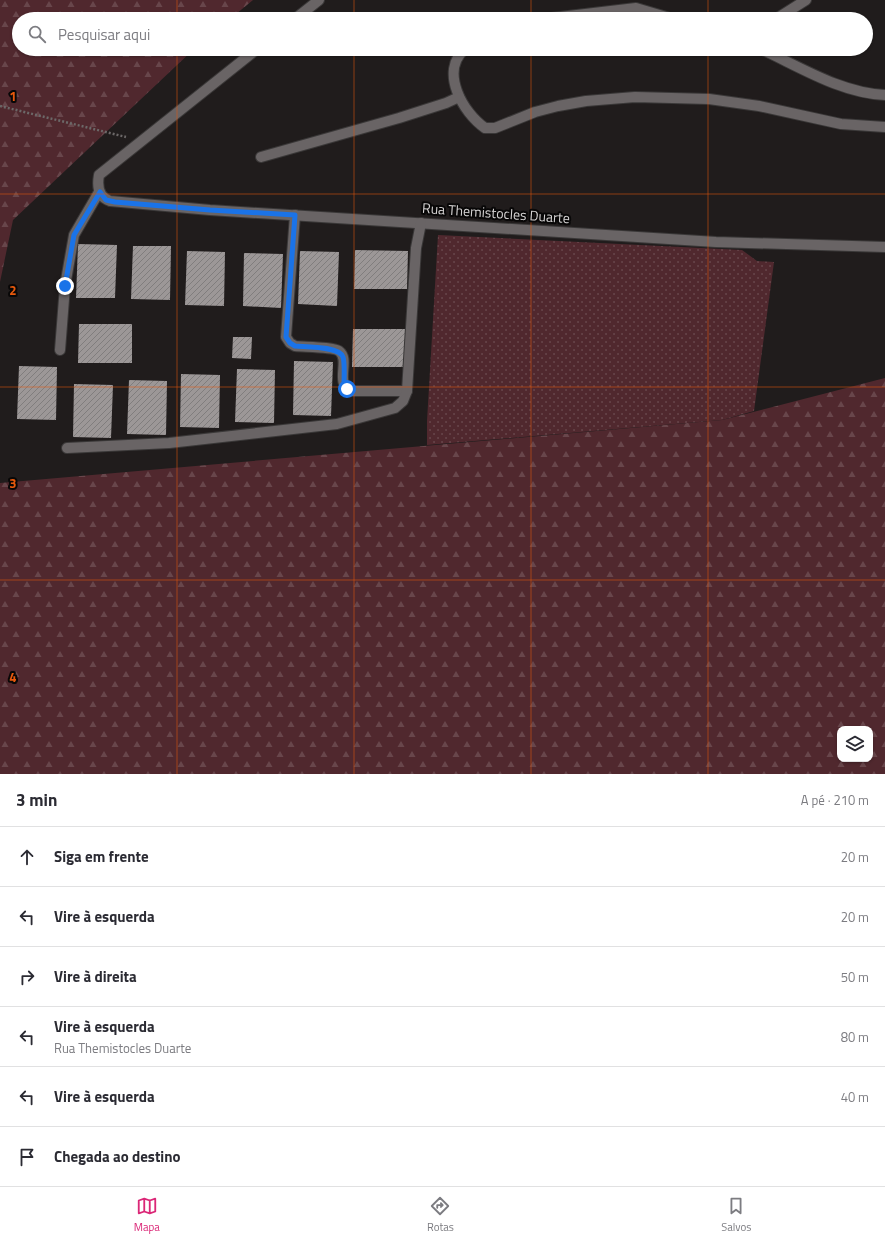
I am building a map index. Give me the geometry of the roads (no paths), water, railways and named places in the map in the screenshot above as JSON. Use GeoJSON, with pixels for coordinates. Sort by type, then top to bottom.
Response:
{"type":"FeatureCollection","features":[{"type":"Feature","properties":{"kind":"street"},"geometry":{"type":"LineString","coordinates":[[304,12],[319,0]]}},
{"type":"Feature","properties":{"kind":"street"},"geometry":{"type":"LineString","coordinates":[[787,12],[806,0]]}},
{"type":"Feature","properties":{"kind":"street"},"geometry":{"type":"LineString","coordinates":[[586,12],[633,4],[654,12]]}},
{"type":"Feature","properties":{"kind":"street"},"geometry":{"type":"LineString","coordinates":[[60,350],[65,286],[74,235],[102,196],[97,184],[99,175],[248,56]]}},
{"type":"Feature","properties":{"kind":"street"},"geometry":{"type":"LineString","coordinates":[[459,56],[453,75],[454,84],[459,97],[475,120],[485,128],[489,129],[535,112],[558,106],[586,101],[635,97],[709,99],[759,106],[841,124],[885,127]]}},
{"type":"Feature","properties":{"kind":"street"},"geometry":{"type":"LineString","coordinates":[[776,56],[836,84],[876,95],[885,95]]}},
{"type":"Feature","properties":{"kind":"street"},"geometry":{"type":"LineString","coordinates":[[261,158],[399,118],[446,103],[459,97]]}},
{"type":"Feature","properties":{"kind":"street","name":"Rua Themistocles Duarte"},"geometry":{"type":"LineString","coordinates":[[102,196],[115,202],[210,210],[716,242],[885,247]]}},
{"type":"Feature","properties":{"kind":"street"},"geometry":{"type":"LineString","coordinates":[[295,215],[286,337],[290,343],[295,346],[333,349],[340,352],[343,357],[344,385],[351,391],[407,391]]}},
{"type":"Feature","properties":{"kind":"street"},"geometry":{"type":"LineString","coordinates":[[67,448],[169,443],[337,424],[395,408],[403,401],[407,391],[416,248],[421,223]]}}]}
